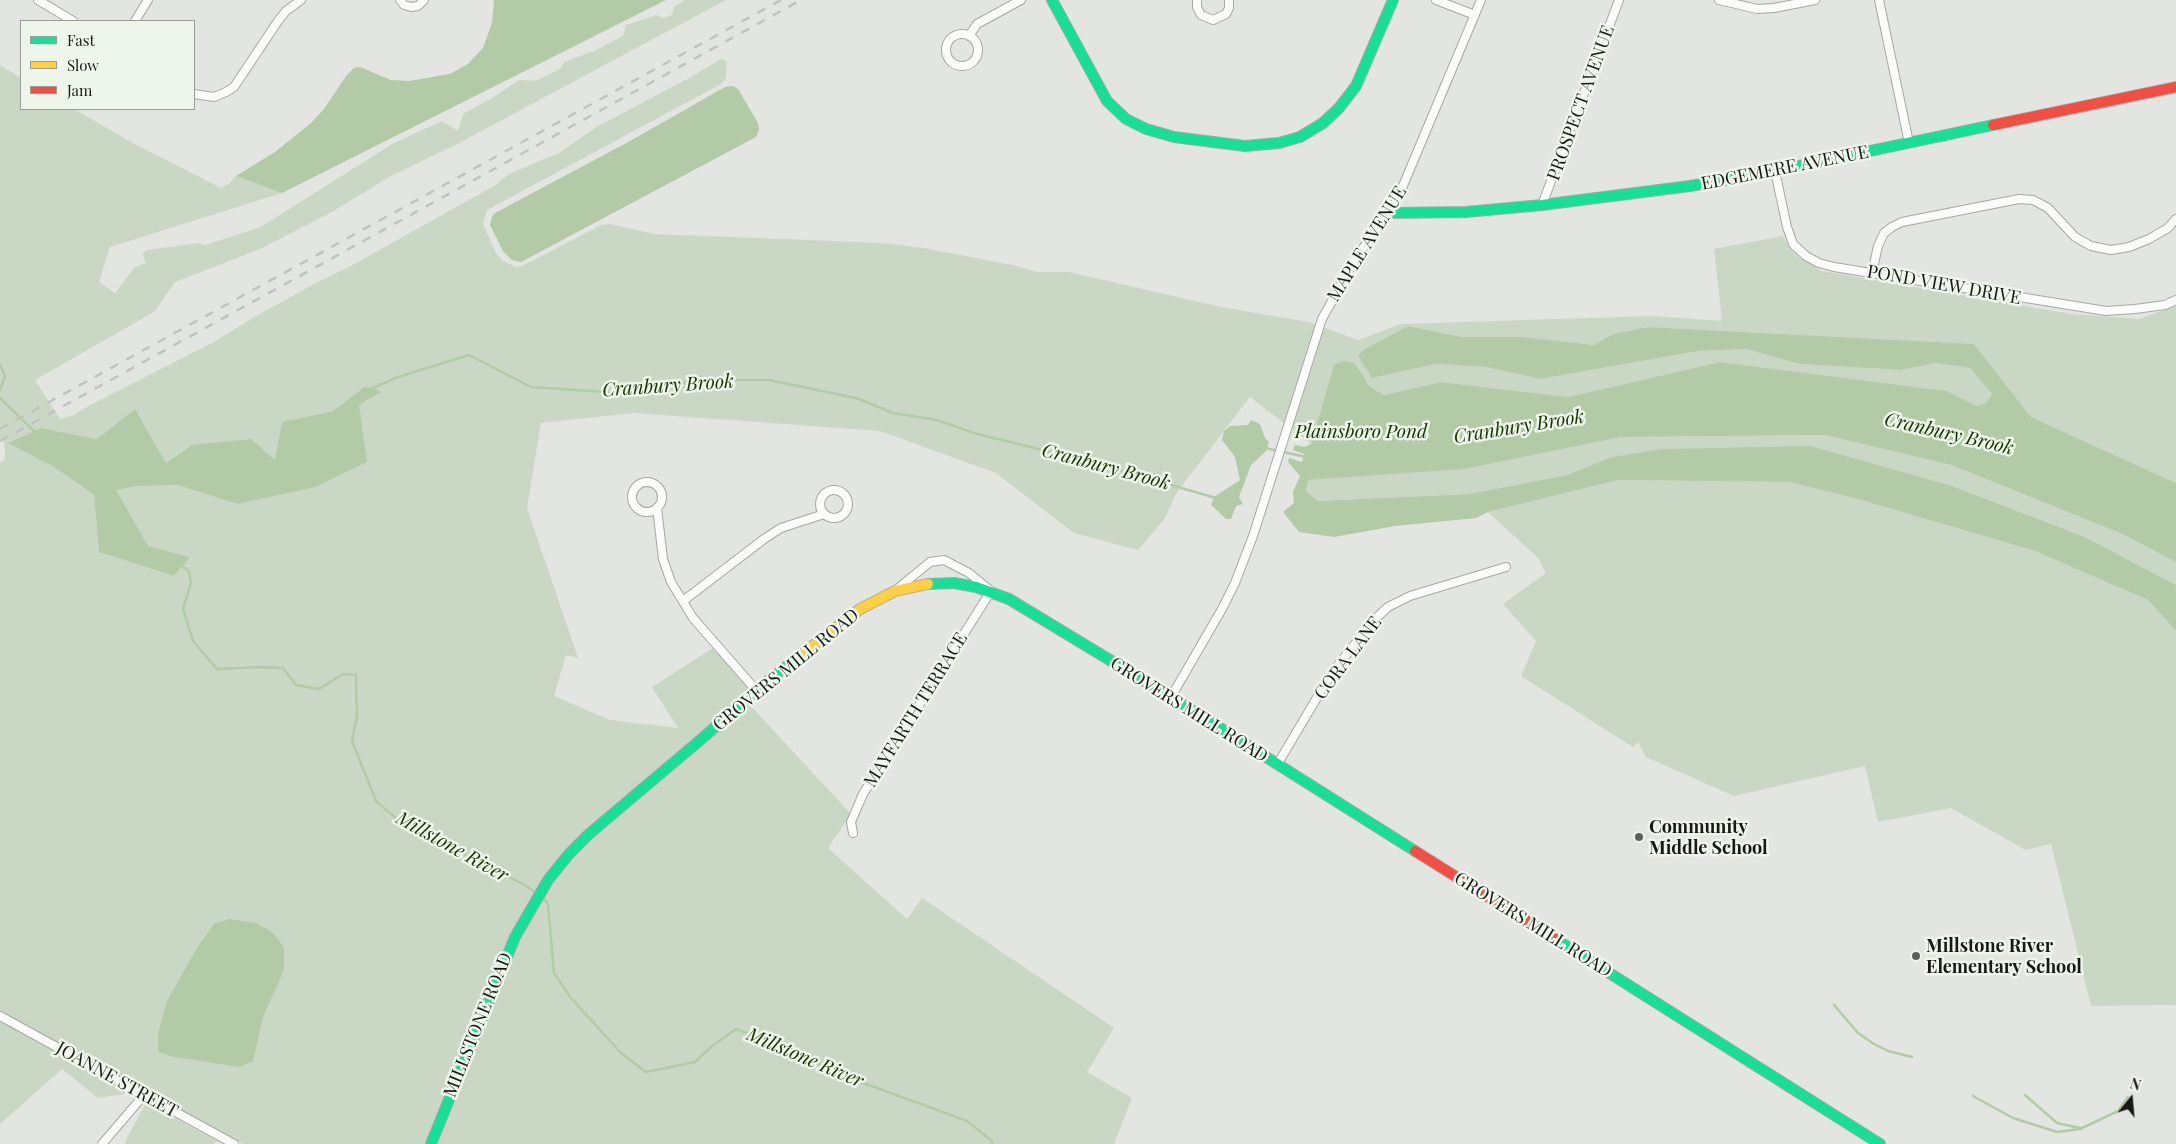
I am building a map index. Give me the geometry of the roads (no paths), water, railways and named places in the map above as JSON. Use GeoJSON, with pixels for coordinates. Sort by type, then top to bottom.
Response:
{"type":"FeatureCollection","features":[{"type":"Feature","properties":{"kind":"street"},"geometry":{"type":"LineString","coordinates":[[38,0],[71,20]]}},
{"type":"Feature","properties":{"kind":"street"},"geometry":{"type":"LineString","coordinates":[[136,20],[148,0]]}},
{"type":"Feature","properties":{"kind":"street"},"geometry":{"type":"LineString","coordinates":[[195,94],[214,96],[234,87],[278,21],[291,7],[301,0]]}},
{"type":"Feature","properties":{"kind":"street"},"geometry":{"type":"LineString","coordinates":[[400,0],[404,5],[411,8],[418,6],[424,0]]}},
{"type":"Feature","properties":{"kind":"street"},"geometry":{"type":"LineString","coordinates":[[969,36],[977,24],[1021,0]]}},
{"type":"Feature","properties":{"kind":"street"},"geometry":{"type":"LineString","coordinates":[[1052,0],[1107,101],[1126,119],[1146,129],[1174,137],[1245,146],[1279,143],[1300,137],[1322,123],[1339,108],[1356,86],[1393,0]]}},
{"type":"Feature","properties":{"kind":"street"},"geometry":{"type":"LineString","coordinates":[[1197,0],[1197,7],[1201,15],[1214,20],[1226,14],[1229,8],[1229,0]]}},
{"type":"Feature","properties":{"kind":"street"},"geometry":{"type":"LineString","coordinates":[[1436,0],[1475,15]]}},
{"type":"Feature","properties":{"kind":"street","name":"MAPLE AVENUE"},"geometry":{"type":"LineString","coordinates":[[1171,697],[1222,609],[1235,582],[1253,536],[1306,364],[1325,311],[1354,261],[1389,213],[1413,165],[1481,0]]}},
{"type":"Feature","properties":{"kind":"street","name":"PROSPECT AVENUE"},"geometry":{"type":"LineString","coordinates":[[1542,205],[1619,0]]}},
{"type":"Feature","properties":{"kind":"street"},"geometry":{"type":"LineString","coordinates":[[1719,0],[1757,9],[1774,8],[1815,0]]}},
{"type":"Feature","properties":{"kind":"street"},"geometry":{"type":"LineString","coordinates":[[1879,0],[1909,143]]}},
{"type":"Feature","properties":{"kind":"street"},"geometry":{"type":"LineString","coordinates":[[957,35],[969,36],[978,45],[975,60],[967,66],[954,65],[948,57],[946,47],[948,42],[957,35]]}},
{"type":"Feature","properties":{"kind":"street","name":"EDGEMERE AVENUE"},"geometry":{"type":"LineString","coordinates":[[1389,213],[1448,213],[1542,205],[1690,186],[1775,171],[2176,87]]}},
{"type":"Feature","properties":{"kind":"street","name":"POND VIEW DRIVE"},"geometry":{"type":"LineString","coordinates":[[1775,171],[1793,244],[1806,256],[1819,263],[2106,311],[2165,304],[2176,300]]}},
{"type":"Feature","properties":{"kind":"street"},"geometry":{"type":"LineString","coordinates":[[1872,273],[1878,246],[1884,233],[1892,227],[1902,222],[2019,199],[2033,200],[2048,208],[2075,237],[2091,246],[2111,250],[2129,247],[2149,239],[2168,228],[2176,220]]}},
{"type":"Feature","properties":{"kind":"street"},"geometry":{"type":"LineString","coordinates":[[657,508],[647,512],[634,505],[632,501],[633,491],[639,484],[654,483],[661,490],[662,500],[657,508],[663,559],[671,582],[693,618],[756,690]]}},
{"type":"Feature","properties":{"kind":"street"},"geometry":{"type":"LineString","coordinates":[[683,601],[764,538],[780,528],[824,514]]}},
{"type":"Feature","properties":{"kind":"street"},"geometry":{"type":"LineString","coordinates":[[895,591],[930,562],[944,560],[969,573],[991,591]]}},
{"type":"Feature","properties":{"kind":"street","name":"CORA LANE"},"geometry":{"type":"LineString","coordinates":[[1277,765],[1332,674],[1374,620],[1388,607],[1410,596],[1506,567]]}},
{"type":"Feature","properties":{"kind":"street","name":"GROVERS MILL ROAD"},"geometry":{"type":"LineString","coordinates":[[531,908],[548,880],[589,834],[705,736],[756,690],[860,609],[895,591],[933,583],[954,583],[991,591],[1009,599],[1171,697],[1880,1144]]}},
{"type":"Feature","properties":{"kind":"street","name":"MAYFARTH TERRACE"},"geometry":{"type":"LineString","coordinates":[[854,833],[851,822],[863,794],[991,591]]}},
{"type":"Feature","properties":{"kind":"street","name":"MILLSTONE ROAD"},"geometry":{"type":"LineString","coordinates":[[430,1144],[499,973],[531,908]]}},
{"type":"Feature","properties":{"kind":"street","name":"JOANNE STREET"},"geometry":{"type":"LineString","coordinates":[[0,1016],[234,1144]]}},
{"type":"Feature","properties":{"kind":"street"},"geometry":{"type":"LineString","coordinates":[[102,1144],[144,1095]]}},
{"type":"Feature","properties":{"kind":"water"},"geometry":{"type":"Polygon","coordinates":[[[494,0],[666,0],[282,193],[236,176],[275,152],[311,123],[324,109],[346,76],[354,68],[360,67],[391,80],[409,81],[450,74],[468,64],[483,48],[492,23],[494,0]]]}},
{"type":"Feature","properties":{"kind":"water"},"geometry":{"type":"Polygon","coordinates":[[[733,86],[738,89],[758,123],[759,130],[756,137],[521,262],[512,260],[503,251],[490,225],[495,213],[630,141],[725,87],[733,86]]]}},
{"type":"Feature","properties":{"kind":"water","name":"Plainsboro Pond"},"geometry":{"type":"Polygon","coordinates":[[[1408,326],[1462,337],[1523,337],[1594,345],[1613,334],[1648,327],[1974,344],[2031,417],[2176,483],[2176,562],[2120,533],[1951,465],[1825,435],[1621,437],[1465,469],[1308,480],[1306,491],[1318,501],[1469,494],[1567,475],[1612,457],[1663,449],[1810,446],[1952,486],[2085,537],[2176,585],[2176,631],[2148,600],[2035,551],[1858,499],[1789,482],[1618,480],[1488,512],[1476,518],[1395,526],[1334,537],[1299,532],[1283,512],[1294,503],[1293,492],[1300,476],[1288,462],[1289,458],[1302,462],[1304,454],[1293,450],[1295,445],[1304,447],[1311,444],[1334,365],[1343,361],[1354,363],[1369,386],[1384,395],[1441,382],[1568,397],[1720,362],[1947,391],[1977,406],[1986,403],[1992,394],[1970,368],[1935,363],[1901,370],[1800,364],[1746,349],[1698,351],[1540,379],[1486,367],[1436,364],[1372,378],[1358,356],[1362,351],[1408,326]]]}},
{"type":"Feature","properties":{"kind":"water"},"geometry":{"type":"Polygon","coordinates":[[[364,387],[374,388],[381,392],[359,405],[367,462],[315,487],[237,504],[178,485],[137,486],[116,490],[148,546],[190,557],[174,576],[99,552],[94,495],[54,467],[8,443],[41,428],[97,439],[135,409],[166,463],[192,445],[251,439],[275,460],[282,422],[333,411],[364,387]]]}},
{"type":"Feature","properties":{"kind":"water","name":"Cranbury Brook"},"geometry":{"type":"Polygon","coordinates":[[[1251,420],[1260,424],[1265,438],[1269,442],[1266,451],[1251,465],[1239,497],[1243,504],[1236,506],[1231,519],[1226,519],[1211,505],[1214,497],[1240,480],[1235,457],[1222,440],[1224,431],[1230,426],[1248,425],[1251,420]]]}},
{"type":"Feature","properties":{"kind":"water"},"geometry":{"type":"Polygon","coordinates":[[[229,919],[256,923],[272,932],[284,947],[284,970],[263,1017],[253,1061],[240,1067],[175,1057],[158,1052],[158,1034],[167,1001],[197,948],[214,924],[229,919]]]}},
{"type":"Feature","properties":{"kind":"waterway","name":"Cranbury Brook"},"geometry":{"type":"LineString","coordinates":[[373,388],[398,377],[469,355],[531,387],[619,393],[700,380],[769,380],[856,398],[893,413],[937,420],[977,434],[1084,460],[1216,498]]}},
{"type":"Feature","properties":{"kind":"waterway","name":"Millstone River"},"geometry":{"type":"LineString","coordinates":[[0,365],[5,376],[0,390]]}},
{"type":"Feature","properties":{"kind":"waterway","name":"Millstone River"},"geometry":{"type":"LineString","coordinates":[[0,398],[35,432]]}},
{"type":"Feature","properties":{"kind":"waterway","name":"Cranbury Brook"},"geometry":{"type":"LineString","coordinates":[[1265,448],[1306,457]]}},
{"type":"Feature","properties":{"kind":"waterway","name":"Millstone River"},"geometry":{"type":"LineString","coordinates":[[180,565],[189,571],[191,583],[183,609],[193,641],[217,669],[283,668],[296,685],[319,689],[343,674],[356,675],[357,716],[352,741],[376,801],[399,821],[523,884],[538,894]]}},
{"type":"Feature","properties":{"kind":"waterway","name":"Millstone River"},"geometry":{"type":"LineString","coordinates":[[542,897],[548,904],[554,973],[571,998],[621,1053],[646,1072],[695,1062],[711,1047],[736,1029],[793,1050],[836,1073],[967,1121],[992,1141],[992,1144]]}},
{"type":"Feature","properties":{"kind":"waterway"},"geometry":{"type":"LineString","coordinates":[[1834,1005],[1858,1033],[1874,1044],[1888,1051],[1912,1057]]}},
{"type":"Feature","properties":{"kind":"waterway"},"geometry":{"type":"LineString","coordinates":[[2025,1095],[2057,1123],[2080,1128]]}},
{"type":"Feature","properties":{"kind":"waterway"},"geometry":{"type":"LineString","coordinates":[[1973,1096],[2013,1118],[2057,1132],[2080,1129],[2118,1111],[2128,1097]]}},
{"type":"Feature","properties":{"kind":"railway"},"geometry":{"type":"LineString","coordinates":[[0,429],[781,0]]}},
{"type":"Feature","properties":{"kind":"railway"},"geometry":{"type":"LineString","coordinates":[[0,441],[801,0]]}},
{"type":"Feature","properties":{"kind":"place","name":"Community Middle School"},"geometry":{"type":"Point","coordinates":[1639,837]}},
{"type":"Feature","properties":{"kind":"place","name":"Millstone River Elementary School"},"geometry":{"type":"Point","coordinates":[1916,956]}}]}
